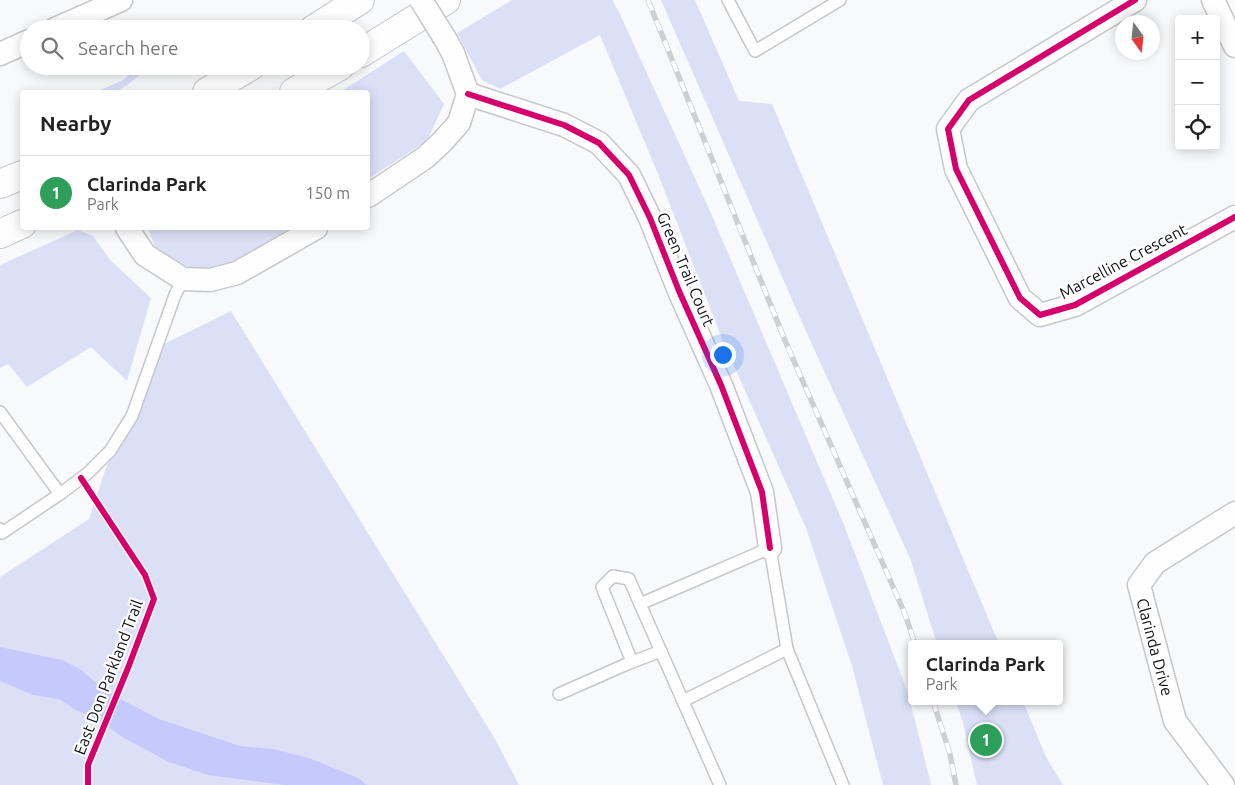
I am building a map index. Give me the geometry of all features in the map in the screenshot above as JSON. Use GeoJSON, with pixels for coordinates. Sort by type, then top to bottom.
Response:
{"type":"FeatureCollection","features":[{"type":"Feature","properties":{"kind":"main road"},"geometry":{"type":"LineString","coordinates":[[328,20],[360,0]]}},
{"type":"Feature","properties":{"kind":"main road"},"geometry":{"type":"LineString","coordinates":[[370,47],[446,0]]}},
{"type":"Feature","properties":{"kind":"main road"},"geometry":{"type":"LineString","coordinates":[[210,90],[236,75]]}},
{"type":"Feature","properties":{"kind":"main road"},"geometry":{"type":"LineString","coordinates":[[298,90],[324,75]]}},
{"type":"Feature","properties":{"kind":"main road"},"geometry":{"type":"LineString","coordinates":[[0,184],[20,176]]}},
{"type":"Feature","properties":{"kind":"main road"},"geometry":{"type":"LineString","coordinates":[[0,234],[20,225]]}},
{"type":"Feature","properties":{"kind":"street"},"geometry":{"type":"LineString","coordinates":[[75,20],[121,0]]}},
{"type":"Feature","properties":{"kind":"street"},"geometry":{"type":"LineString","coordinates":[[370,195],[426,157],[442,142],[459,123],[468,94],[453,53],[421,0]]}},
{"type":"Feature","properties":{"kind":"street","name":"Marcelline Crescent"},"geometry":{"type":"LineString","coordinates":[[1135,0],[969,100],[948,130],[956,169],[1020,298],[1040,315],[1075,306],[1235,217]]}},
{"type":"Feature","properties":{"kind":"street"},"geometry":{"type":"LineString","coordinates":[[1213,0],[1235,46]]}},
{"type":"Feature","properties":{"kind":"street"},"geometry":{"type":"LineString","coordinates":[[0,54],[20,44]]}},
{"type":"Feature","properties":{"kind":"street","name":"Green Trail Court"},"geometry":{"type":"LineString","coordinates":[[468,94],[564,125],[599,143],[629,175],[650,218],[679,291],[721,385],[762,492],[770,548]]}},
{"type":"Feature","properties":{"kind":"street"},"geometry":{"type":"LineString","coordinates":[[128,230],[145,255],[183,279],[210,280],[237,273],[312,230]]}},
{"type":"Feature","properties":{"kind":"street","name":"Clarinda Drive"},"geometry":{"type":"LineString","coordinates":[[1223,785],[1175,721],[1139,585],[1155,562],[1235,513]]}},
{"type":"Feature","properties":{"kind":"lane"},"geometry":{"type":"LineString","coordinates":[[732,1],[755,51],[840,0]]}},
{"type":"Feature","properties":{"kind":"lane"},"geometry":{"type":"LineString","coordinates":[[0,529],[2,533],[60,494],[88,473],[110,451],[132,416],[175,295],[183,279]]}},
{"type":"Feature","properties":{"kind":"lane"},"geometry":{"type":"LineString","coordinates":[[0,412],[60,494]]}},
{"type":"Feature","properties":{"kind":"lane"},"geometry":{"type":"LineString","coordinates":[[640,604],[770,548],[787,649],[843,785]]}},
{"type":"Feature","properties":{"kind":"lane"},"geometry":{"type":"LineString","coordinates":[[632,662],[602,587],[613,576],[629,579],[720,785]]}},
{"type":"Feature","properties":{"kind":"lane"},"geometry":{"type":"LineString","coordinates":[[683,701],[787,649]]}},
{"type":"Feature","properties":{"kind":"lane"},"geometry":{"type":"LineString","coordinates":[[559,694],[661,651]]}},
{"type":"Feature","properties":{"kind":"shaded area"},"geometry":{"type":"Polygon","coordinates":[[[512,0],[612,0],[710,211],[844,525],[908,693],[908,705],[911,705],[931,785],[883,785],[852,666],[806,528],[723,341],[658,174],[600,35],[500,89],[482,80],[457,33],[512,0]]]}},
{"type":"Feature","properties":{"kind":"shaded area"},"geometry":{"type":"Polygon","coordinates":[[[661,0],[695,0],[739,101],[772,104],[997,640],[936,640],[910,558],[808,336],[661,0]]]}},
{"type":"Feature","properties":{"kind":"shaded area"},"geometry":{"type":"Polygon","coordinates":[[[404,51],[444,104],[427,141],[370,178],[370,90],[343,90],[367,75],[370,75],[370,73],[404,51]]]}},
{"type":"Feature","properties":{"kind":"shaded area"},"geometry":{"type":"Polygon","coordinates":[[[129,75],[140,75],[119,90],[100,90],[129,75]]]}},
{"type":"Feature","properties":{"kind":"shaded area"},"geometry":{"type":"Polygon","coordinates":[[[78,230],[93,236],[111,261],[151,298],[127,381],[91,347],[27,387],[8,364],[0,368],[0,265],[78,230]]]}},
{"type":"Feature","properties":{"kind":"shaded area"},"geometry":{"type":"Polygon","coordinates":[[[149,230],[287,230],[232,264],[194,270],[156,250],[149,230]]]}},
{"type":"Feature","properties":{"kind":"shaded area"},"geometry":{"type":"Polygon","coordinates":[[[231,311],[495,739],[519,785],[0,785],[0,577],[89,519],[106,468],[160,346],[231,311]]]}},
{"type":"Feature","properties":{"kind":"shaded area"},"geometry":{"type":"Polygon","coordinates":[[[957,705],[1025,705],[1046,757],[1063,785],[977,785],[957,705]]]}},
{"type":"Feature","properties":{"kind":"water"},"geometry":{"type":"Polygon","coordinates":[[[0,647],[62,660],[80,669],[107,692],[159,719],[240,746],[273,749],[309,758],[358,778],[367,785],[284,785],[208,775],[169,762],[124,738],[97,719],[76,710],[59,699],[33,695],[0,681],[0,647]]]}},
{"type":"Feature","properties":{"kind":"railway"},"geometry":{"type":"LineString","coordinates":[[648,0],[786,343],[905,614],[914,640]]}},
{"type":"Feature","properties":{"kind":"railway"},"geometry":{"type":"LineString","coordinates":[[934,705],[950,754],[956,785]]}},
{"type":"Feature","properties":{"kind":"cycle path"},"geometry":{"type":"LineString","coordinates":[[1135,0],[969,100],[948,129],[956,169],[1020,298],[1040,315],[1075,305],[1235,217]]}},
{"type":"Feature","properties":{"kind":"cycle path"},"geometry":{"type":"LineString","coordinates":[[468,94],[564,125],[599,143],[629,175],[650,218],[679,291],[721,385],[762,492],[770,548]]}},
{"type":"Feature","properties":{"kind":"cycle path","name":"East Don Parkland Trail"},"geometry":{"type":"LineString","coordinates":[[81,478],[145,575],[154,599],[88,765],[88,785]]}},
{"type":"Feature","properties":{"kind":"place","name":"Clarinda Park"},"geometry":{"type":"Point","coordinates":[986,740]}}]}
